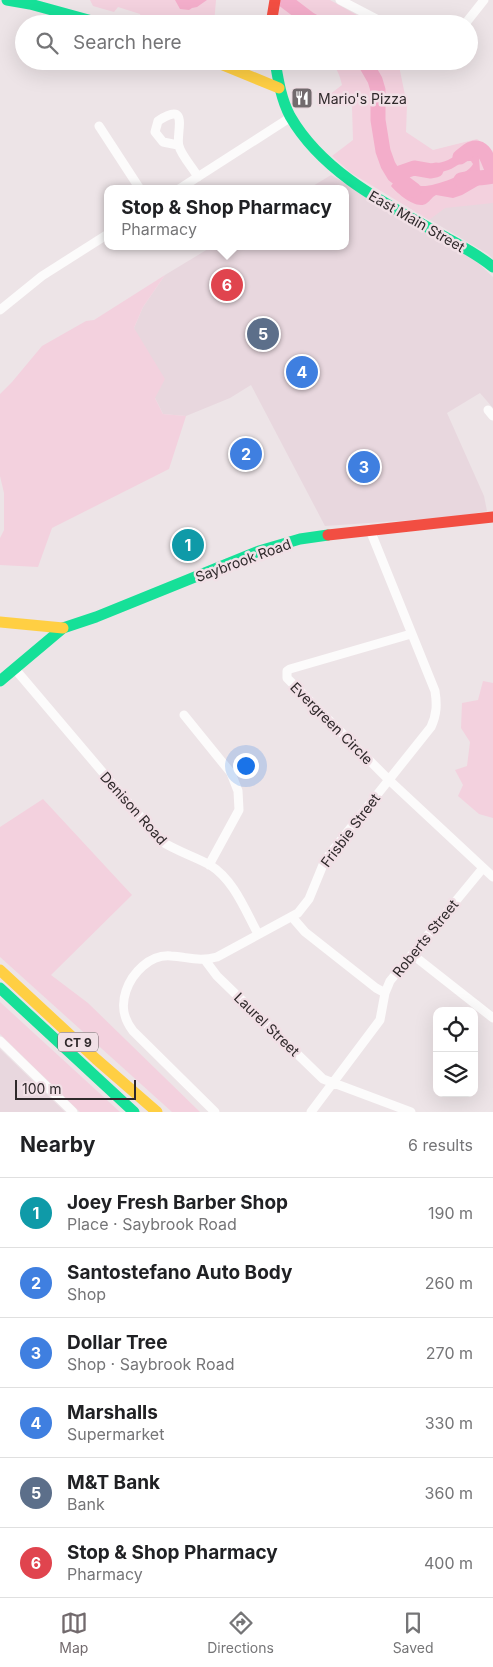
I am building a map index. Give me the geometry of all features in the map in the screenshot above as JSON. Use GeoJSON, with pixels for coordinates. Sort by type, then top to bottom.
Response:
{"type":"FeatureCollection","features":[{"type":"Feature","properties":{"kind":"main road"},"geometry":{"type":"LineString","coordinates":[[7,0],[70,15]]}},
{"type":"Feature","properties":{"kind":"main road"},"geometry":{"type":"LineString","coordinates":[[236,70],[279,88]]}},
{"type":"Feature","properties":{"kind":"main road","name":"East Main Street"},"geometry":{"type":"LineString","coordinates":[[276,70],[279,88],[291,117],[321,156],[344,177],[457,243],[493,267]]}},
{"type":"Feature","properties":{"kind":"main road","name":"Saybrook Road"},"geometry":{"type":"LineString","coordinates":[[0,622],[62,628],[96,617],[264,550],[300,540],[370,530],[493,517]]}},
{"type":"Feature","properties":{"kind":"main road"},"geometry":{"type":"LineString","coordinates":[[0,681],[62,628]]}},
{"type":"Feature","properties":{"kind":"main road","name":"CT 9"},"geometry":{"type":"LineString","coordinates":[[0,970],[96,1059],[157,1112]]}},
{"type":"Feature","properties":{"kind":"main road","name":"CT 9"},"geometry":{"type":"LineString","coordinates":[[0,988],[134,1112]]}},
{"type":"Feature","properties":{"kind":"street"},"geometry":{"type":"LineString","coordinates":[[340,0],[369,15]]}},
{"type":"Feature","properties":{"kind":"street"},"geometry":{"type":"LineString","coordinates":[[472,15],[484,0]]}},
{"type":"Feature","properties":{"kind":"street"},"geometry":{"type":"LineString","coordinates":[[185,185],[291,117]]}},
{"type":"Feature","properties":{"kind":"street"},"geometry":{"type":"LineString","coordinates":[[99,126],[137,185]]}},
{"type":"Feature","properties":{"kind":"street"},"geometry":{"type":"LineString","coordinates":[[178,145],[198,177]]}},
{"type":"Feature","properties":{"kind":"street"},"geometry":{"type":"LineString","coordinates":[[0,310],[42,276],[104,237]]}},
{"type":"Feature","properties":{"kind":"street","name":"Frisbie Street"},"geometry":{"type":"LineString","coordinates":[[215,1112],[132,1031],[127,1024],[122,1003],[130,980],[146,963],[169,955],[205,960],[217,957],[298,913],[310,899],[325,860],[431,727],[436,718],[435,691],[370,530]]}},
{"type":"Feature","properties":{"kind":"street","name":"Evergreen Circle"},"geometry":{"type":"LineString","coordinates":[[389,780],[292,684],[287,678],[286,672],[294,668],[411,634]]}},
{"type":"Feature","properties":{"kind":"street","name":"Denison Road"},"geometry":{"type":"LineString","coordinates":[[15,669],[161,841],[209,865],[222,874],[234,890],[258,934]]}},
{"type":"Feature","properties":{"kind":"street"},"geometry":{"type":"LineString","coordinates":[[184,715],[232,773],[238,791],[238,810],[209,865]]}},
{"type":"Feature","properties":{"kind":"street"},"geometry":{"type":"LineString","coordinates":[[389,780],[493,877]]}},
{"type":"Feature","properties":{"kind":"street","name":"Roberts Street"},"geometry":{"type":"LineString","coordinates":[[311,1112],[380,1020],[390,982],[482,868]]}},
{"type":"Feature","properties":{"kind":"street"},"geometry":{"type":"LineString","coordinates":[[292,917],[305,932],[376,988],[386,993]]}},
{"type":"Feature","properties":{"kind":"street"},"geometry":{"type":"LineString","coordinates":[[413,955],[493,1018]]}},
{"type":"Feature","properties":{"kind":"street","name":"Laurel Street"},"geometry":{"type":"LineString","coordinates":[[205,960],[217,976],[323,1079],[411,1112]]}},
{"type":"Feature","properties":{"kind":"street"},"geometry":{"type":"LineString","coordinates":[[0,1041],[73,1112]]}},
{"type":"Feature","properties":{"kind":"shaded area"},"geometry":{"type":"Polygon","coordinates":[[[90,0],[216,0],[215,15],[140,15],[118,7],[114,12],[93,6],[90,0]]]}},
{"type":"Feature","properties":{"kind":"shaded area"},"geometry":{"type":"Polygon","coordinates":[[[175,0],[207,0],[189,10],[180,9],[175,0]]]}},
{"type":"Feature","properties":{"kind":"shaded area"},"geometry":{"type":"Polygon","coordinates":[[[282,0],[330,0],[357,15],[277,15],[282,0]]]}},
{"type":"Feature","properties":{"kind":"shaded area"},"geometry":{"type":"Polygon","coordinates":[[[337,70],[400,70],[407,105],[406,132],[433,150],[477,139],[493,151],[493,203],[445,208],[429,220],[351,173],[332,156],[353,140],[352,107],[345,97],[335,102],[329,95],[342,85],[337,70]]]}},
{"type":"Feature","properties":{"kind":"shaded area"},"geometry":{"type":"Polygon","coordinates":[[[478,145],[481,184],[462,195],[453,198],[436,195],[427,203],[418,205],[398,193],[391,186],[396,179],[404,178],[417,185],[427,186],[458,176],[470,168],[473,164],[471,161],[464,162],[439,173],[421,172],[418,167],[420,165],[445,161],[466,149],[478,145]]]}},
{"type":"Feature","properties":{"kind":"shaded area"},"geometry":{"type":"Polygon","coordinates":[[[331,175],[348,185],[315,185],[331,175]]]}},
{"type":"Feature","properties":{"kind":"shaded area"},"geometry":{"type":"Polygon","coordinates":[[[349,186],[474,259],[493,277],[493,408],[480,393],[447,413],[484,496],[487,511],[455,517],[325,526],[251,385],[230,398],[186,416],[163,414],[155,398],[134,328],[143,307],[165,275],[206,250],[349,250],[349,186]]]}},
{"type":"Feature","properties":{"kind":"shaded area"},"geometry":{"type":"Polygon","coordinates":[[[493,197],[493,259],[488,254],[408,207],[493,197]]]}},
{"type":"Feature","properties":{"kind":"shaded area"},"geometry":{"type":"Polygon","coordinates":[[[165,275],[143,307],[134,328],[165,379],[155,398],[163,414],[186,416],[169,469],[52,528],[38,567],[0,565],[0,538],[4,530],[4,493],[0,476],[0,394],[42,346],[86,321],[94,320],[165,275]]]}},
{"type":"Feature","properties":{"kind":"shaded area"},"geometry":{"type":"Polygon","coordinates":[[[483,681],[493,683],[493,818],[479,814],[458,796],[463,785],[455,770],[467,766],[470,742],[461,728],[462,703],[478,700],[483,681]]]}},
{"type":"Feature","properties":{"kind":"shaded area"},"geometry":{"type":"Polygon","coordinates":[[[43,799],[132,895],[51,975],[88,1003],[200,1112],[172,1112],[0,957],[0,827],[43,799]]]}},
{"type":"Feature","properties":{"kind":"shaded area"},"geometry":{"type":"Polygon","coordinates":[[[0,1002],[120,1112],[80,1112],[0,1034],[0,1002]]]}},
{"type":"Feature","properties":{"kind":"shaded area"},"geometry":{"type":"Polygon","coordinates":[[[0,1049],[65,1112],[0,1112],[0,1049]]]}},
{"type":"Feature","properties":{"kind":"waterway"},"geometry":{"type":"LineString","coordinates":[[284,0],[304,15]]}},
{"type":"Feature","properties":{"kind":"waterway"},"geometry":{"type":"LineString","coordinates":[[369,70],[378,90],[378,120],[383,151],[388,165],[394,175],[414,190]]}},
{"type":"Feature","properties":{"kind":"waterway"},"geometry":{"type":"LineString","coordinates":[[460,157],[471,149],[480,149],[486,155],[493,171]]}},
{"type":"Feature","properties":{"kind":"waterway"},"geometry":{"type":"LineString","coordinates":[[394,175],[414,168],[436,170]]}},
{"type":"Feature","properties":{"kind":"waterway"},"geometry":{"type":"LineString","coordinates":[[461,180],[493,176]]}},
{"type":"Feature","properties":{"kind":"traffic: fast"},"geometry":{"type":"LineString","coordinates":[[7,0],[70,15]]}},
{"type":"Feature","properties":{"kind":"traffic: fast"},"geometry":{"type":"LineString","coordinates":[[277,70],[284,103],[290,116],[303,136],[319,154],[337,170],[376,198],[480,257],[493,267]]}},
{"type":"Feature","properties":{"kind":"traffic: fast"},"geometry":{"type":"LineString","coordinates":[[0,681],[63,628],[96,617],[259,551],[300,539],[328,535]]}},
{"type":"Feature","properties":{"kind":"traffic: fast"},"geometry":{"type":"LineString","coordinates":[[0,988],[134,1112]]}},
{"type":"Feature","properties":{"kind":"traffic: slow"},"geometry":{"type":"LineString","coordinates":[[235,70],[279,88]]}},
{"type":"Feature","properties":{"kind":"traffic: slow"},"geometry":{"type":"LineString","coordinates":[[0,622],[63,628]]}},
{"type":"Feature","properties":{"kind":"traffic: slow"},"geometry":{"type":"LineString","coordinates":[[0,970],[96,1059],[157,1112]]}},
{"type":"Feature","properties":{"kind":"traffic: jam"},"geometry":{"type":"LineString","coordinates":[[272,15],[275,0]]}},
{"type":"Feature","properties":{"kind":"traffic: jam"},"geometry":{"type":"LineString","coordinates":[[328,535],[493,517]]}},
{"type":"Feature","properties":{"kind":"place","name":"Mario's Pizza"},"geometry":{"type":"Point","coordinates":[302,98]}},
{"type":"Feature","properties":{"kind":"place","name":"Stop & Shop Pharmacy"},"geometry":{"type":"Point","coordinates":[227,285]}},
{"type":"Feature","properties":{"kind":"place","name":"M&T Bank"},"geometry":{"type":"Point","coordinates":[263,334]}},
{"type":"Feature","properties":{"kind":"place","name":"Marshalls"},"geometry":{"type":"Point","coordinates":[302,372]}},
{"type":"Feature","properties":{"kind":"place","name":"Santostefano Auto Body"},"geometry":{"type":"Point","coordinates":[246,454]}},
{"type":"Feature","properties":{"kind":"place","name":"Dollar Tree"},"geometry":{"type":"Point","coordinates":[364,467]}},
{"type":"Feature","properties":{"kind":"place","name":"Joey Fresh Barber Shop"},"geometry":{"type":"Point","coordinates":[188,545]}}]}
